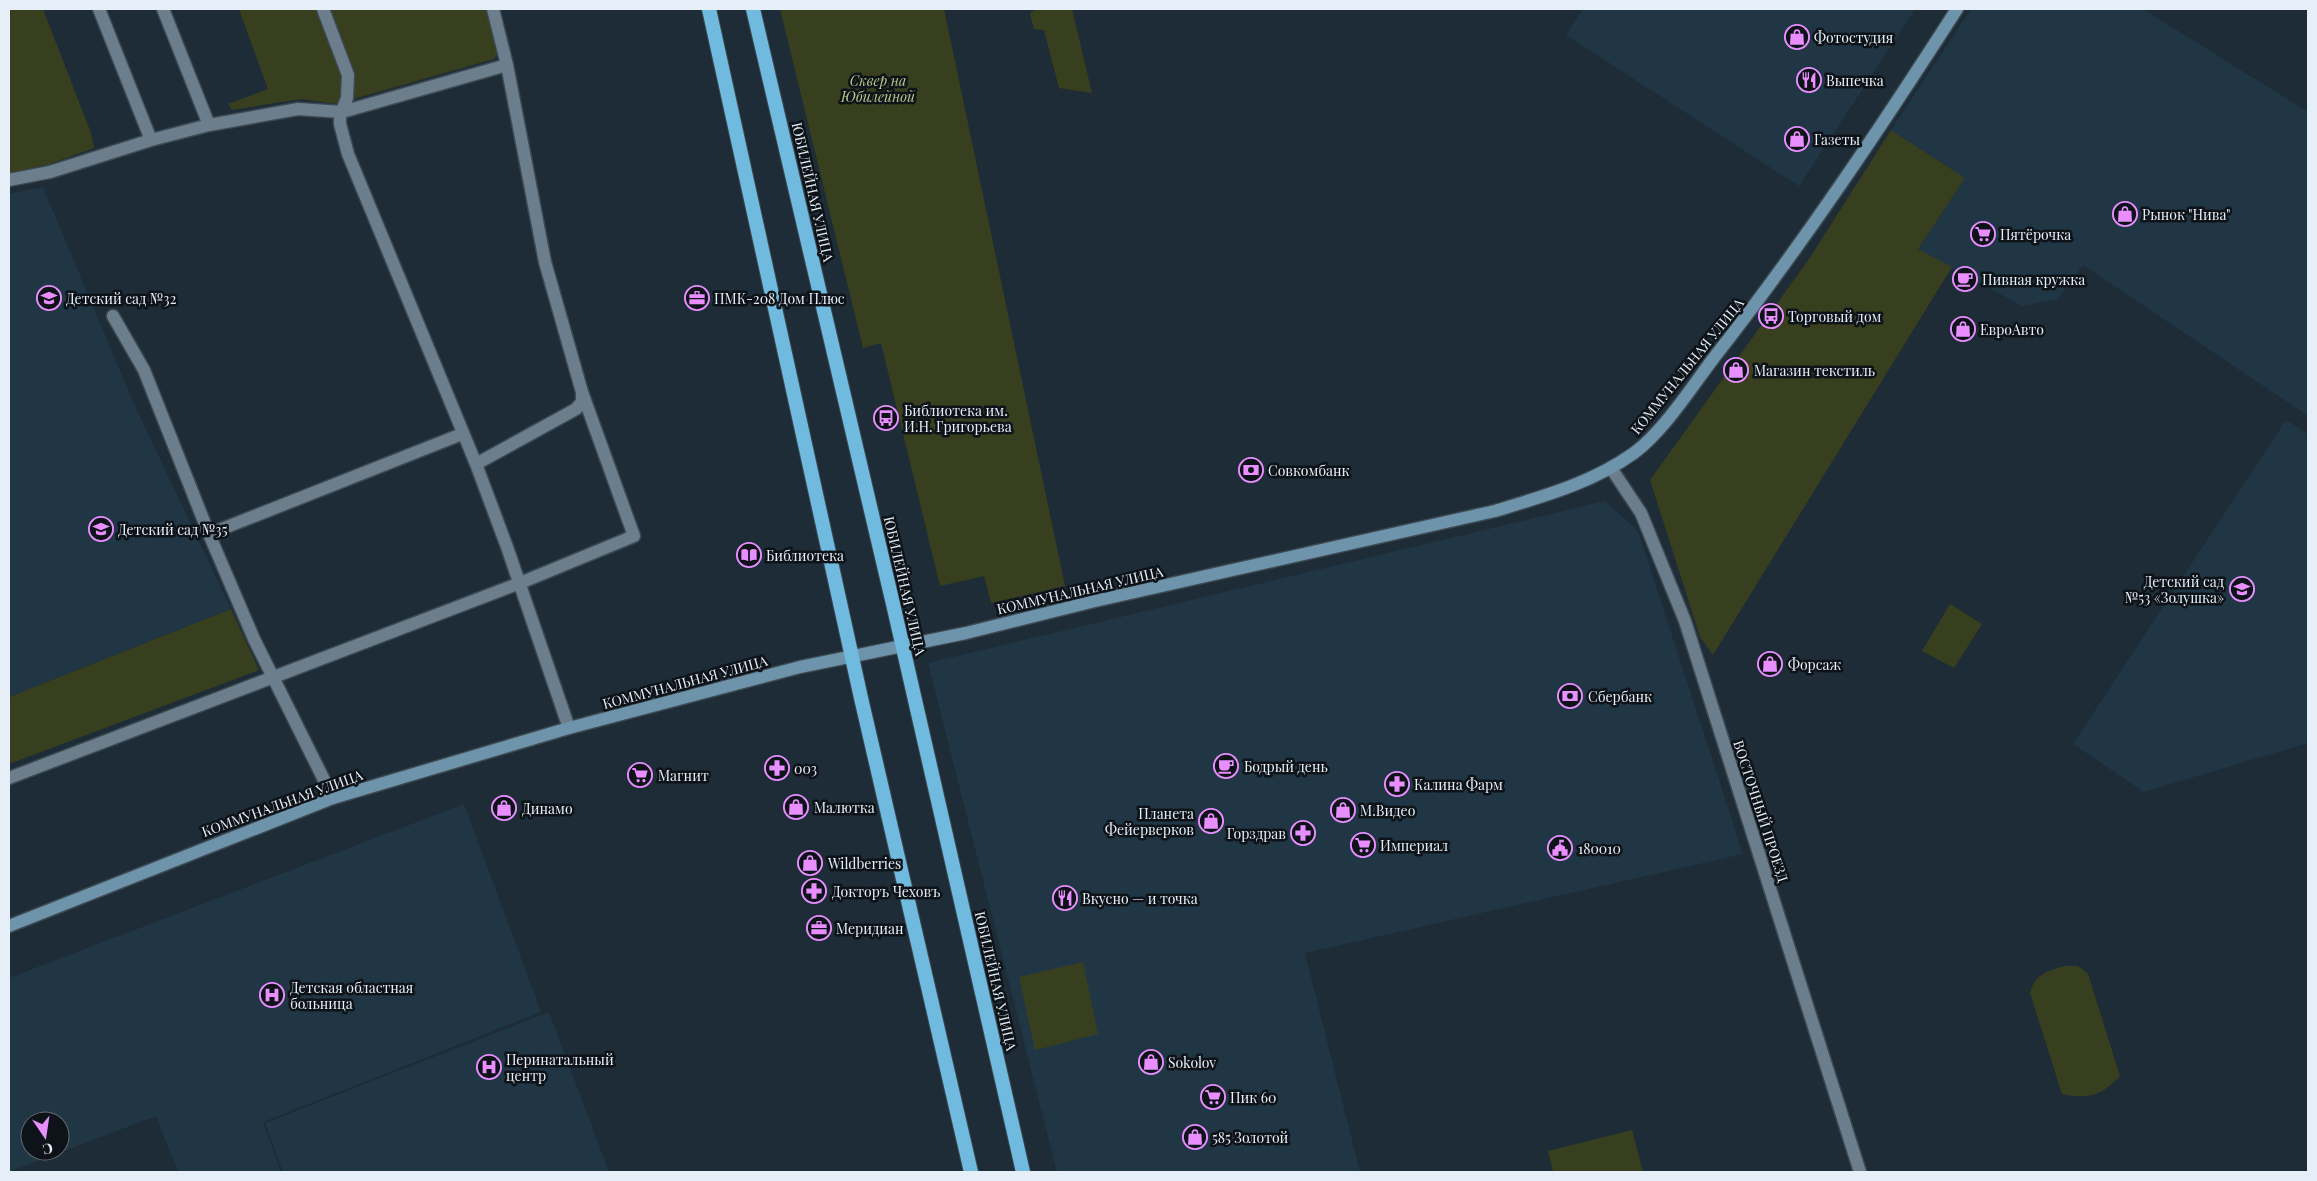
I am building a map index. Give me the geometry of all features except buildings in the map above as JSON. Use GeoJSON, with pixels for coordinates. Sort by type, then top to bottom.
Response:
{"type":"FeatureCollection","features":[{"type":"Feature","properties":{"kind":"highway"},"geometry":{"type":"LineString","coordinates":[[709,9],[971,1172]]}},
{"type":"Feature","properties":{"kind":"highway","name":"ЮБИЛЕЙНАЯ УЛИЦА"},"geometry":{"type":"LineString","coordinates":[[753,9],[903,645],[1023,1172]]}},
{"type":"Feature","properties":{"kind":"main road","name":"КОММУНАЛЬНАЯ УЛИЦА"},"geometry":{"type":"LineString","coordinates":[[9,926],[333,798],[569,728],[853,655],[966,633],[1095,601],[1495,511],[1554,493],[1585,481],[1611,468],[1634,453],[1656,432],[1755,306],[1858,160],[1958,9]]}},
{"type":"Feature","properties":{"kind":"street"},"geometry":{"type":"LineString","coordinates":[[99,9],[152,140]]}},
{"type":"Feature","properties":{"kind":"street"},"geometry":{"type":"LineString","coordinates":[[163,9],[209,125]]}},
{"type":"Feature","properties":{"kind":"street"},"geometry":{"type":"LineString","coordinates":[[323,9],[348,75],[347,98],[340,124],[348,154],[476,464],[520,583],[569,728]]}},
{"type":"Feature","properties":{"kind":"street"},"geometry":{"type":"LineString","coordinates":[[9,778],[520,583],[634,536],[582,392],[545,262],[507,65],[493,9]]}},
{"type":"Feature","properties":{"kind":"street"},"geometry":{"type":"LineString","coordinates":[[9,180],[50,172],[152,140],[209,125],[298,109],[342,112],[507,65]]}},
{"type":"Feature","properties":{"kind":"street"},"geometry":{"type":"LineString","coordinates":[[113,316],[144,370],[209,534],[272,677],[333,798]]}},
{"type":"Feature","properties":{"kind":"street"},"geometry":{"type":"LineString","coordinates":[[476,464],[576,409],[582,402],[582,392]]}},
{"type":"Feature","properties":{"kind":"street"},"geometry":{"type":"LineString","coordinates":[[209,534],[462,434]]}},
{"type":"Feature","properties":{"kind":"street","name":"ВОСТОЧНЫЙ ПРОЕЗД"},"geometry":{"type":"LineString","coordinates":[[1611,468],[1641,512],[1685,622],[1860,1172]]}},
{"type":"Feature","properties":{"kind":"shaded area"},"geometry":{"type":"Polygon","coordinates":[[[1583,9],[1915,9],[1799,186],[1566,35],[1583,9]]]}},
{"type":"Feature","properties":{"kind":"shaded area","name":"Рынок \"Нива\""},"geometry":{"type":"Polygon","coordinates":[[[1971,9],[2143,9],[2308,112],[2308,416],[2083,265],[2058,299],[2022,306],[1918,249],[1965,178],[1891,130],[1971,9]]]}},
{"type":"Feature","properties":{"kind":"shaded area","name":"Детский сад №35"},"geometry":{"type":"Polygon","coordinates":[[[43,187],[133,402],[231,609],[9,697],[9,194],[43,187]]]}},
{"type":"Feature","properties":{"kind":"shaded area","name":"Детский сад №53 «Золушка»"},"geometry":{"type":"Polygon","coordinates":[[[2286,420],[2308,434],[2308,743],[2144,792],[2073,744],[2286,420]]]}},
{"type":"Feature","properties":{"kind":"shaded area"},"geometry":{"type":"Polygon","coordinates":[[[1605,501],[1638,531],[1743,854],[1305,953],[1360,1172],[1057,1172],[928,663],[1605,501]]]}},
{"type":"Feature","properties":{"kind":"shaded area","name":"Детская областная больница"},"geometry":{"type":"Polygon","coordinates":[[[464,804],[541,1012],[263,1122],[281,1172],[178,1172],[156,1116],[70,1149],[70,1111],[20,1111],[20,1161],[38,1161],[9,1172],[9,978],[464,804]]]}},
{"type":"Feature","properties":{"kind":"shaded area","name":"Перинатальный центр"},"geometry":{"type":"Polygon","coordinates":[[[549,1012],[609,1172],[283,1172],[265,1123],[549,1012]]]}},
{"type":"Feature","properties":{"kind":"green space"},"geometry":{"type":"Polygon","coordinates":[[[9,9],[43,9],[91,133],[94,148],[47,165],[9,173],[9,9]]]}},
{"type":"Feature","properties":{"kind":"green space"},"geometry":{"type":"Polygon","coordinates":[[[239,9],[493,9],[503,47],[494,59],[336,104],[301,99],[232,110],[228,104],[268,89],[239,9]]]}},
{"type":"Feature","properties":{"kind":"green space","name":"Сквер на Юбилейной"},"geometry":{"type":"Polygon","coordinates":[[[780,9],[944,9],[1065,586],[991,603],[984,576],[940,586],[881,343],[863,348],[780,9]]]}},
{"type":"Feature","properties":{"kind":"green space"},"geometry":{"type":"Polygon","coordinates":[[[1035,9],[1072,9],[1092,93],[1059,88],[1044,30],[1034,29],[1030,14],[1035,9]]]}},
{"type":"Feature","properties":{"kind":"green space"},"geometry":{"type":"Polygon","coordinates":[[[1891,130],[1965,178],[1918,249],[1952,267],[1713,655],[1700,637],[1650,480],[1809,259],[1891,130]]]}},
{"type":"Feature","properties":{"kind":"green space"},"geometry":{"type":"Polygon","coordinates":[[[1950,604],[1982,624],[1954,668],[1922,651],[1950,604]]]}},
{"type":"Feature","properties":{"kind":"green space"},"geometry":{"type":"Polygon","coordinates":[[[231,609],[259,670],[9,764],[9,697],[231,609]]]}},
{"type":"Feature","properties":{"kind":"green space"},"geometry":{"type":"Polygon","coordinates":[[[1083,962],[1098,1034],[1035,1050],[1019,977],[1083,962]]]}},
{"type":"Feature","properties":{"kind":"green space"},"geometry":{"type":"Polygon","coordinates":[[[2065,966],[2078,966],[2088,974],[2120,1076],[2101,1092],[2087,1096],[2062,1094],[2030,993],[2035,981],[2039,977],[2065,966]]]}},
{"type":"Feature","properties":{"kind":"green space"},"geometry":{"type":"Polygon","coordinates":[[[1632,1130],[1643,1172],[1553,1172],[1548,1151],[1632,1130]]]}},
{"type":"Feature","properties":{"kind":"place","name":"Фотостудия"},"geometry":{"type":"Point","coordinates":[1797,37]}},
{"type":"Feature","properties":{"kind":"place","name":"Выпечка"},"geometry":{"type":"Point","coordinates":[1809,80]}},
{"type":"Feature","properties":{"kind":"place","name":"Газеты"},"geometry":{"type":"Point","coordinates":[1797,139]}},
{"type":"Feature","properties":{"kind":"place","name":"Рынок \"Нива\""},"geometry":{"type":"Point","coordinates":[2125,214]}},
{"type":"Feature","properties":{"kind":"place","name":"Пятёрочка"},"geometry":{"type":"Point","coordinates":[1983,234]}},
{"type":"Feature","properties":{"kind":"place","name":"Пивная кружка"},"geometry":{"type":"Point","coordinates":[1965,279]}},
{"type":"Feature","properties":{"kind":"place","name":"Детский сад №32"},"geometry":{"type":"Point","coordinates":[49,298]}},
{"type":"Feature","properties":{"kind":"place","name":"ПМК-208 Дом Плюс"},"geometry":{"type":"Point","coordinates":[697,298]}},
{"type":"Feature","properties":{"kind":"place","name":"Торговый дом"},"geometry":{"type":"Point","coordinates":[1771,316]}},
{"type":"Feature","properties":{"kind":"place","name":"ЕвроАвто"},"geometry":{"type":"Point","coordinates":[1963,329]}},
{"type":"Feature","properties":{"kind":"place","name":"Магазин текстиль"},"geometry":{"type":"Point","coordinates":[1736,370]}},
{"type":"Feature","properties":{"kind":"place","name":"Библиотека им. И.Н. Григорьева"},"geometry":{"type":"Point","coordinates":[886,418]}},
{"type":"Feature","properties":{"kind":"place","name":"Совкомбанк"},"geometry":{"type":"Point","coordinates":[1251,470]}},
{"type":"Feature","properties":{"kind":"place","name":"Детский сад №35"},"geometry":{"type":"Point","coordinates":[101,529]}},
{"type":"Feature","properties":{"kind":"place","name":"Библиотека"},"geometry":{"type":"Point","coordinates":[749,555]}},
{"type":"Feature","properties":{"kind":"place","name":"Детский сад №53 «Золушка»"},"geometry":{"type":"Point","coordinates":[2242,589]}},
{"type":"Feature","properties":{"kind":"place","name":"Форсаж"},"geometry":{"type":"Point","coordinates":[1770,664]}},
{"type":"Feature","properties":{"kind":"place","name":"Сбербанк"},"geometry":{"type":"Point","coordinates":[1570,696]}},
{"type":"Feature","properties":{"kind":"place","name":"Бодрый день"},"geometry":{"type":"Point","coordinates":[1226,766]}},
{"type":"Feature","properties":{"kind":"place","name":"003"},"geometry":{"type":"Point","coordinates":[777,768]}},
{"type":"Feature","properties":{"kind":"place","name":"Магнит"},"geometry":{"type":"Point","coordinates":[640,775]}},
{"type":"Feature","properties":{"kind":"place","name":"Калина Фарм"},"geometry":{"type":"Point","coordinates":[1397,784]}},
{"type":"Feature","properties":{"kind":"place","name":"Малютка"},"geometry":{"type":"Point","coordinates":[796,807]}},
{"type":"Feature","properties":{"kind":"place","name":"Динамо"},"geometry":{"type":"Point","coordinates":[504,808]}},
{"type":"Feature","properties":{"kind":"place","name":"М.Видео"},"geometry":{"type":"Point","coordinates":[1343,810]}},
{"type":"Feature","properties":{"kind":"place","name":"Планета Фейерверков"},"geometry":{"type":"Point","coordinates":[1211,821]}},
{"type":"Feature","properties":{"kind":"place","name":"Горздрав"},"geometry":{"type":"Point","coordinates":[1303,833]}},
{"type":"Feature","properties":{"kind":"place","name":"Империал"},"geometry":{"type":"Point","coordinates":[1363,845]}},
{"type":"Feature","properties":{"kind":"place","name":"180010"},"geometry":{"type":"Point","coordinates":[1560,848]}},
{"type":"Feature","properties":{"kind":"place","name":"Wildberries"},"geometry":{"type":"Point","coordinates":[810,863]}},
{"type":"Feature","properties":{"kind":"place","name":"Докторъ Чеховъ"},"geometry":{"type":"Point","coordinates":[814,891]}},
{"type":"Feature","properties":{"kind":"place","name":"Вкусно — и точка"},"geometry":{"type":"Point","coordinates":[1065,898]}},
{"type":"Feature","properties":{"kind":"place","name":"Меридиан"},"geometry":{"type":"Point","coordinates":[819,928]}},
{"type":"Feature","properties":{"kind":"place","name":"Детская областная больница"},"geometry":{"type":"Point","coordinates":[272,995]}},
{"type":"Feature","properties":{"kind":"place","name":"Sokolov"},"geometry":{"type":"Point","coordinates":[1151,1062]}},
{"type":"Feature","properties":{"kind":"place","name":"Перинатальный центр"},"geometry":{"type":"Point","coordinates":[489,1067]}},
{"type":"Feature","properties":{"kind":"place","name":"Пик 60"},"geometry":{"type":"Point","coordinates":[1213,1097]}},
{"type":"Feature","properties":{"kind":"place","name":"585 Золотой"},"geometry":{"type":"Point","coordinates":[1195,1137]}}]}
